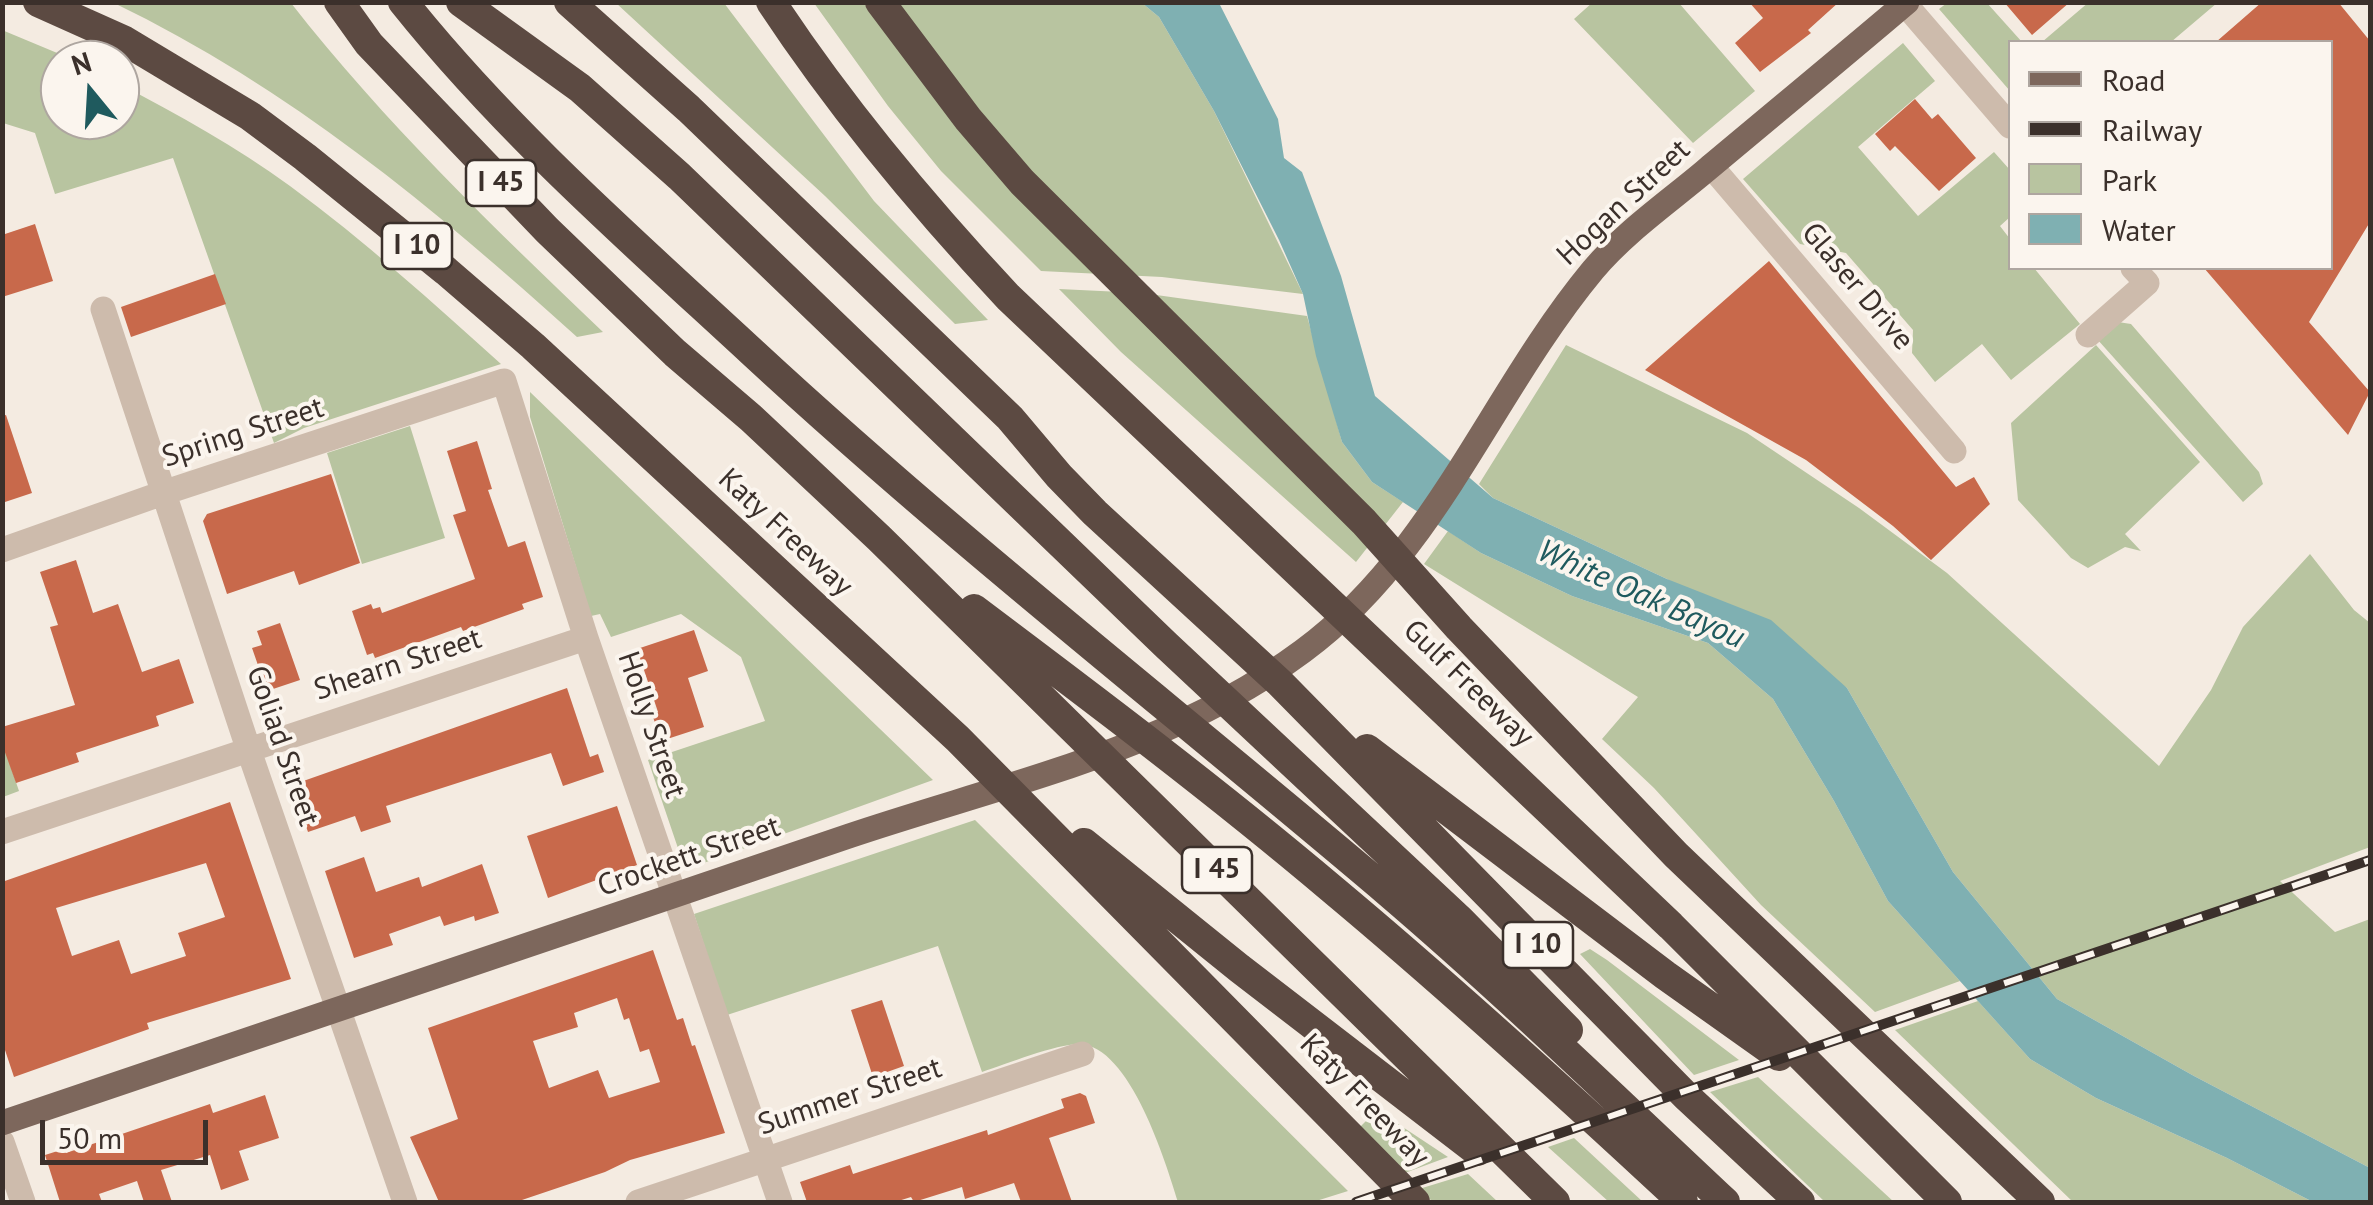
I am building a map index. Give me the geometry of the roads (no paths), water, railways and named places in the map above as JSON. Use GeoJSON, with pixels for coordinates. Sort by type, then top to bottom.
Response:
{"type":"FeatureCollection","features":[{"type":"Feature","properties":{"kind":"highway","name":"Katy Freeway"},"geometry":{"type":"LineString","coordinates":[[38,2],[124,40],[250,116],[362,201],[533,346],[958,740],[1415,1202]]}},
{"type":"Feature","properties":{"kind":"highway","name":"I 45"},"geometry":{"type":"LineString","coordinates":[[339,2],[369,44],[547,230],[675,353],[879,538],[1555,1202]]}},
{"type":"Feature","properties":{"kind":"highway"},"geometry":{"type":"LineString","coordinates":[[404,2],[525,137],[799,396],[912,498],[1389,893],[1594,1076],[1724,1202]]}},
{"type":"Feature","properties":{"kind":"highway"},"geometry":{"type":"LineString","coordinates":[[461,2],[580,88],[680,177],[1507,966],[1590,1056],[1643,1122],[1697,1202]]}},
{"type":"Feature","properties":{"kind":"highway","name":"I 10"},"geometry":{"type":"LineString","coordinates":[[569,2],[689,109],[1010,418],[1095,512],[1280,684],[1686,1096],[1800,1202]]}},
{"type":"Feature","properties":{"kind":"highway","name":"Gulf Freeway"},"geometry":{"type":"LineString","coordinates":[[771,2],[850,114],[937,221],[1065,354],[1671,926],[1946,1202]]}},
{"type":"Feature","properties":{"kind":"highway"},"geometry":{"type":"LineString","coordinates":[[880,2],[968,119],[1022,182],[1364,522],[1676,855],[2040,1202]]}},
{"type":"Feature","properties":{"kind":"highway"},"geometry":{"type":"LineString","coordinates":[[879,538],[1092,698],[1328,886],[1554,1083],[1683,1202]]}},
{"type":"Feature","properties":{"kind":"highway"},"geometry":{"type":"LineString","coordinates":[[1280,684],[1864,1122]]}},
{"type":"Feature","properties":{"kind":"highway"},"geometry":{"type":"LineString","coordinates":[[958,740],[1239,968],[1543,1202]]}},
{"type":"Feature","properties":{"kind":"main road","name":"Hogan Street"},"geometry":{"type":"LineString","coordinates":[[1366,593],[1406,548],[1470,457],[1540,341],[1598,263],[1906,3]]}},
{"type":"Feature","properties":{"kind":"main road","name":"Crockett Street"},"geometry":{"type":"LineString","coordinates":[[2,1123],[855,834],[1060,769],[1198,715],[1254,685],[1336,626],[1366,593]]}},
{"type":"Feature","properties":{"kind":"street"},"geometry":{"type":"LineString","coordinates":[[1906,3],[2008,124]]}},
{"type":"Feature","properties":{"kind":"street","name":"Glaser Drive"},"geometry":{"type":"LineString","coordinates":[[1711,166],[1954,451]]}},
{"type":"Feature","properties":{"kind":"street"},"geometry":{"type":"LineString","coordinates":[[2088,335],[2147,283],[2136,270]]}},
{"type":"Feature","properties":{"kind":"street","name":"Goliad Street"},"geometry":{"type":"LineString","coordinates":[[103,309],[248,748],[405,1202]]}},
{"type":"Feature","properties":{"kind":"street","name":"Spring Street"},"geometry":{"type":"LineString","coordinates":[[2,550],[504,381]]}},
{"type":"Feature","properties":{"kind":"street","name":"Holly Street"},"geometry":{"type":"LineString","coordinates":[[504,381],[586,638],[780,1202]]}},
{"type":"Feature","properties":{"kind":"street","name":"Shearn Street"},"geometry":{"type":"LineString","coordinates":[[2,832],[586,638]]}},
{"type":"Feature","properties":{"kind":"street","name":"Summer Street"},"geometry":{"type":"LineString","coordinates":[[638,1202],[1082,1054]]}},
{"type":"Feature","properties":{"kind":"street"},"geometry":{"type":"LineString","coordinates":[[2,1142],[23,1202]]}},
{"type":"Feature","properties":{"kind":"water","name":"White Oak Bayou"},"geometry":{"type":"Polygon","coordinates":[[[1142,3],[1219,3],[1278,119],[1284,158],[1302,172],[1341,276],[1375,396],[1493,498],[1667,579],[1771,620],[1847,688],[1953,872],[2057,999],[2370,1168],[2370,1202],[2313,1202],[2096,1098],[2030,1059],[1888,901],[1773,699],[1708,643],[1572,596],[1481,553],[1372,482],[1342,442],[1316,356],[1303,294],[1279,240],[1214,111],[1159,17],[1142,3]]]}},
{"type":"Feature","properties":{"kind":"railway"},"geometry":{"type":"LineString","coordinates":[[1356,1202],[2370,860]]}}]}
